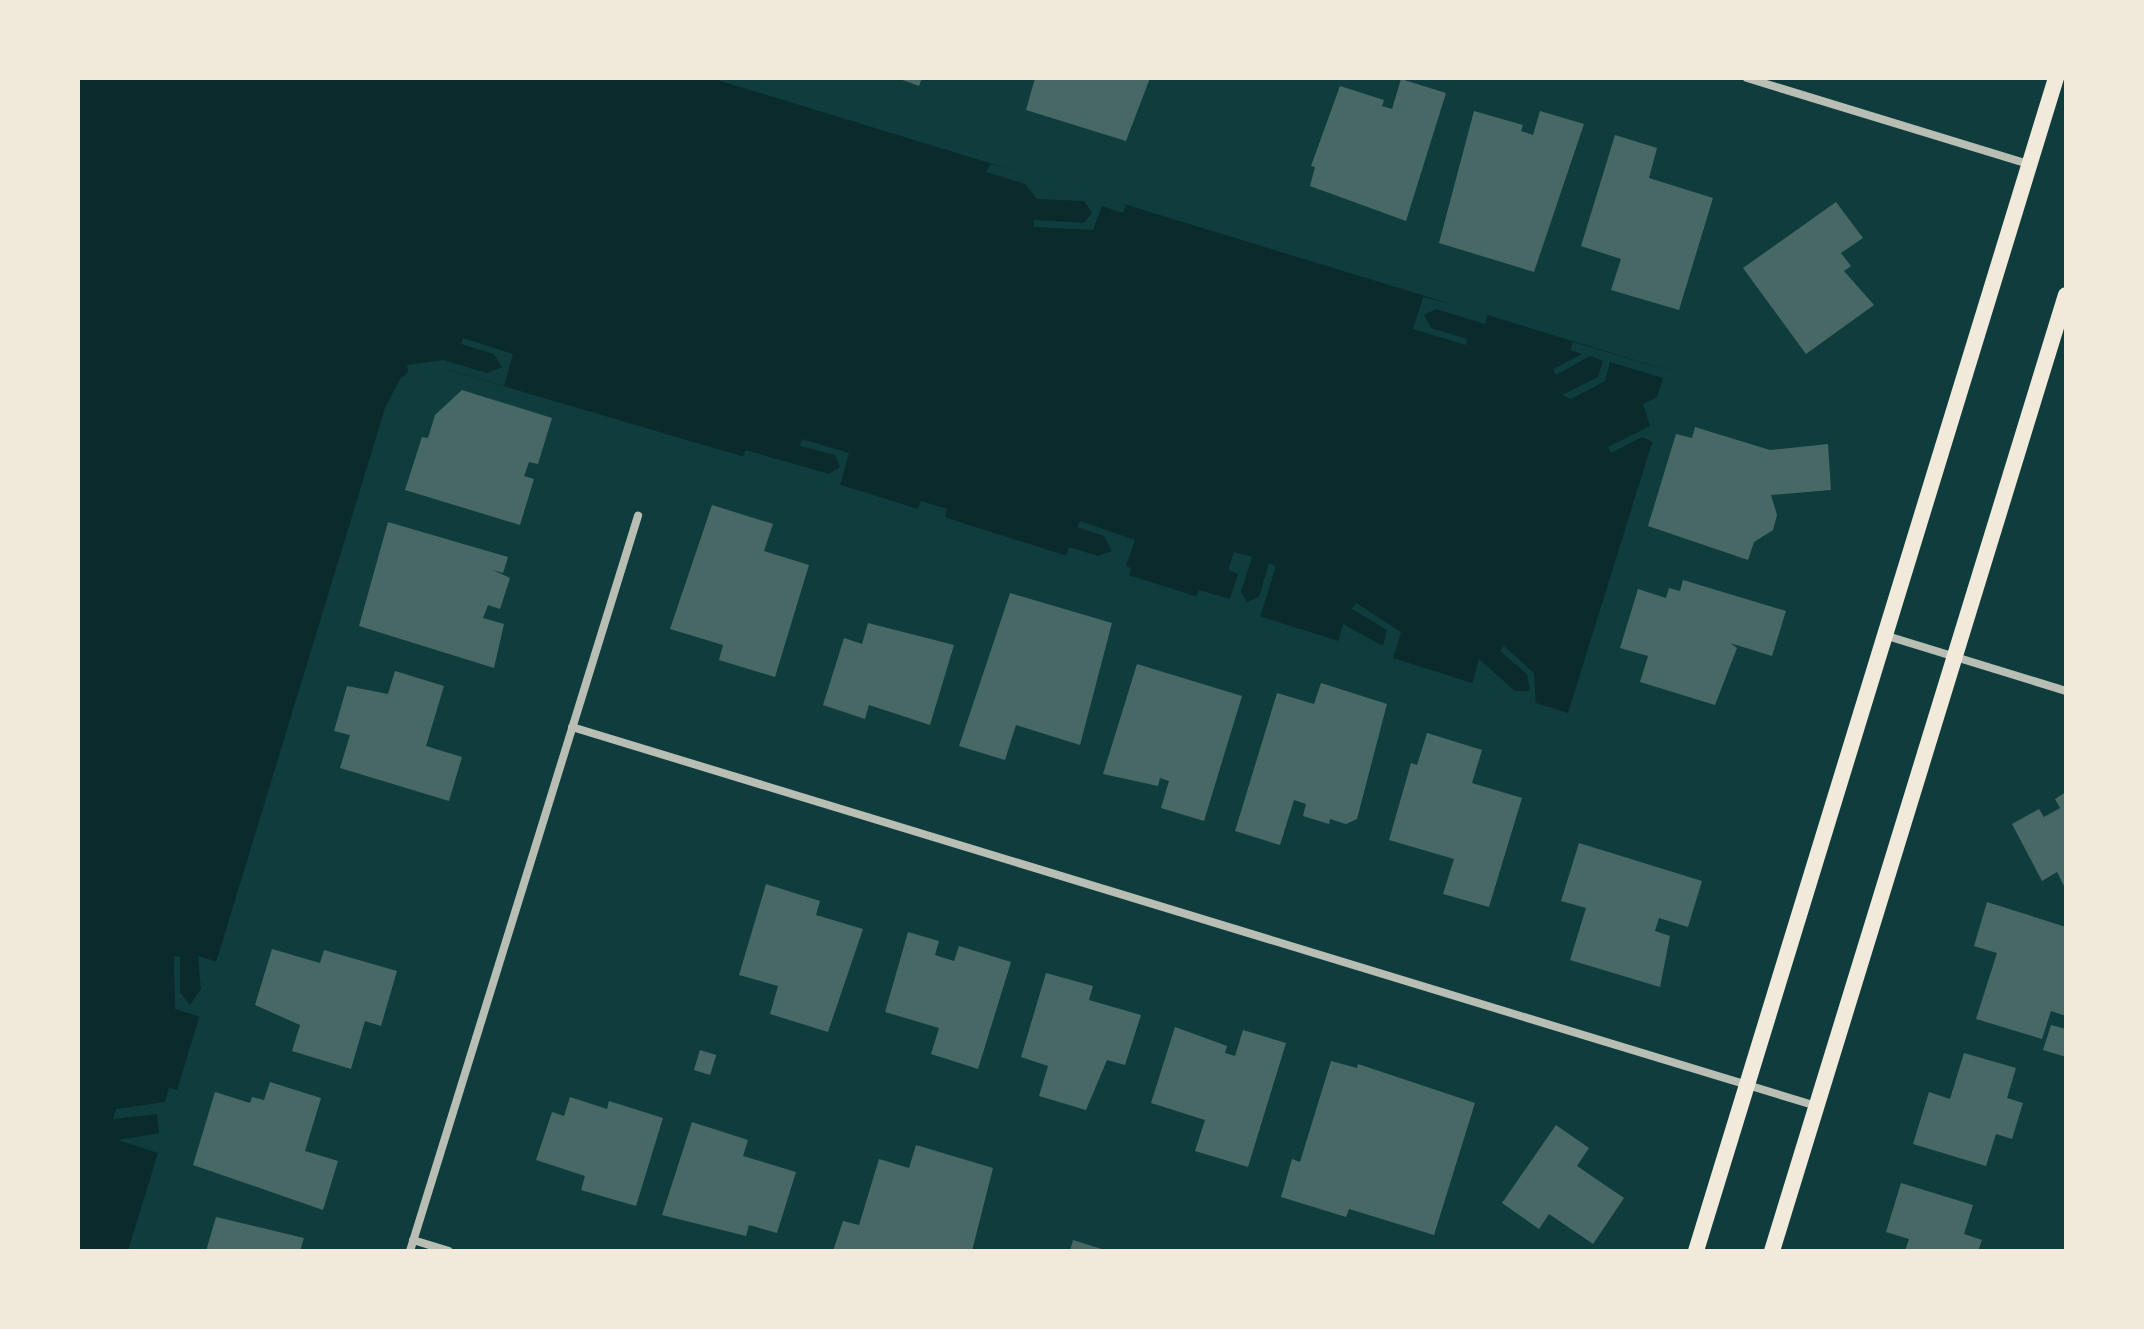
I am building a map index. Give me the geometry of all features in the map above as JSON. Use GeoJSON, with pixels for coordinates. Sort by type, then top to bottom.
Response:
{"type":"FeatureCollection","features":[{"type":"Feature","properties":{"kind":"main road"},"geometry":{"type":"LineString","coordinates":[[1696,1251],[2056,78]]}},
{"type":"Feature","properties":{"kind":"main road"},"geometry":{"type":"LineString","coordinates":[[1772,1251],[2066,295]]}},
{"type":"Feature","properties":{"kind":"street"},"geometry":{"type":"LineString","coordinates":[[1747,78],[2029,164]]}},
{"type":"Feature","properties":{"kind":"street"},"geometry":{"type":"LineString","coordinates":[[410,1251],[638,516]]}},
{"type":"Feature","properties":{"kind":"street"},"geometry":{"type":"LineString","coordinates":[[1884,635],[2066,691]]}},
{"type":"Feature","properties":{"kind":"street"},"geometry":{"type":"LineString","coordinates":[[572,727],[1817,1106]]}},
{"type":"Feature","properties":{"kind":"street"},"geometry":{"type":"LineString","coordinates":[[413,1240],[448,1251]]}},
{"type":"Feature","properties":{"kind":"water"},"geometry":{"type":"Polygon","coordinates":[[[78,78],[711,78],[1674,372],[1568,713],[867,493],[445,369],[411,370],[400,379],[385,408],[128,1251],[78,1251],[78,78]]]}},
{"type":"Feature","properties":{"kind":"pier"},"geometry":{"type":"Polygon","coordinates":[[[991,164],[1113,198],[1126,206],[1123,213],[1102,206],[1093,230],[1034,227],[1034,220],[1084,223],[1092,213],[1084,201],[1037,199],[1025,184],[986,172],[991,164]]]}},
{"type":"Feature","properties":{"kind":"pier"},"geometry":{"type":"Polygon","coordinates":[[[1423,297],[1488,313],[1485,324],[1436,309],[1424,315],[1431,328],[1467,339],[1466,345],[1413,329],[1423,297]]]}},
{"type":"Feature","properties":{"kind":"pier"},"geometry":{"type":"Polygon","coordinates":[[[463,338],[513,354],[504,386],[446,369],[446,373],[431,371],[409,377],[407,365],[444,360],[487,373],[502,367],[494,354],[461,344],[463,338]]]}},
{"type":"Feature","properties":{"kind":"pier"},"geometry":{"type":"Polygon","coordinates":[[[1573,342],[1674,372],[1653,442],[1642,437],[1611,453],[1608,447],[1650,426],[1643,404],[1657,397],[1663,378],[1610,362],[1605,381],[1571,399],[1562,395],[1598,377],[1603,361],[1590,356],[1556,375],[1553,369],[1582,354],[1570,350],[1573,342]]]}},
{"type":"Feature","properties":{"kind":"pier"},"geometry":{"type":"Polygon","coordinates":[[[802,439],[849,453],[840,485],[918,509],[921,501],[947,509],[945,517],[992,535],[702,451],[742,458],[746,450],[829,474],[840,467],[835,455],[800,446],[802,439]]]}},
{"type":"Feature","properties":{"kind":"pier"},"geometry":{"type":"Polygon","coordinates":[[[1080,521],[1135,540],[1126,566],[1131,568],[1129,576],[1196,598],[1199,590],[1230,599],[1238,574],[1228,570],[1234,552],[1252,557],[1241,592],[1247,602],[1259,597],[1269,563],[1276,566],[1260,617],[1280,628],[1074,561],[1066,555],[1069,547],[1098,556],[1112,551],[1104,536],[1077,527],[1080,521]]]}},
{"type":"Feature","properties":{"kind":"pier"},"geometry":{"type":"Polygon","coordinates":[[[1356,603],[1401,632],[1393,659],[1338,642],[1343,624],[1383,646],[1387,630],[1352,609],[1356,603]]]}},
{"type":"Feature","properties":{"kind":"pier"},"geometry":{"type":"Polygon","coordinates":[[[1504,646],[1534,673],[1536,704],[1471,688],[1479,659],[1515,691],[1530,691],[1527,674],[1500,651],[1504,646]]]}},
{"type":"Feature","properties":{"kind":"pier"},"geometry":{"type":"Polygon","coordinates":[[[174,956],[180,957],[180,992],[190,1005],[201,989],[198,956],[221,963],[201,1017],[175,1009],[174,956]]]}},
{"type":"Feature","properties":{"kind":"pier"},"geometry":{"type":"Polygon","coordinates":[[[169,1088],[182,1091],[158,1153],[118,1140],[159,1133],[157,1114],[113,1119],[116,1109],[165,1102],[169,1088]]]}},
{"type":"Feature","properties":{"kind":"building"},"geometry":{"type":"Polygon","coordinates":[[[897,78],[922,78],[919,86],[897,78]]]}},
{"type":"Feature","properties":{"kind":"building"},"geometry":{"type":"Polygon","coordinates":[[[1035,78],[1150,78],[1126,141],[1026,110],[1035,78]]]}},
{"type":"Feature","properties":{"kind":"building"},"geometry":{"type":"Polygon","coordinates":[[[1401,79],[1446,93],[1406,221],[1310,186],[1315,167],[1311,166],[1340,86],[1384,100],[1382,106],[1392,109],[1401,79]]]}},
{"type":"Feature","properties":{"kind":"building"},"geometry":{"type":"Polygon","coordinates":[[[1474,111],[1523,125],[1521,131],[1533,135],[1540,111],[1584,124],[1534,272],[1439,243],[1474,111]]]}},
{"type":"Feature","properties":{"kind":"building"},"geometry":{"type":"Polygon","coordinates":[[[1615,135],[1657,148],[1649,178],[1713,198],[1679,310],[1611,290],[1621,259],[1581,246],[1615,135]]]}},
{"type":"Feature","properties":{"kind":"building"},"geometry":{"type":"Polygon","coordinates":[[[1836,202],[1863,238],[1841,253],[1851,266],[1844,271],[1874,305],[1806,354],[1743,268],[1836,202]]]}},
{"type":"Feature","properties":{"kind":"building"},"geometry":{"type":"Polygon","coordinates":[[[462,390],[552,418],[538,464],[529,462],[524,476],[534,479],[520,525],[405,490],[422,437],[428,438],[435,415],[462,390]]]}},
{"type":"Feature","properties":{"kind":"building"},"geometry":{"type":"Polygon","coordinates":[[[1695,427],[1770,450],[1828,444],[1831,490],[1771,495],[1777,515],[1773,530],[1754,542],[1748,560],[1648,526],[1676,434],[1692,438],[1695,427]]]}},
{"type":"Feature","properties":{"kind":"building"},"geometry":{"type":"Polygon","coordinates":[[[712,505],[773,524],[764,551],[809,565],[775,677],[719,660],[723,645],[670,629],[712,505]]]}},
{"type":"Feature","properties":{"kind":"building"},"geometry":{"type":"Polygon","coordinates":[[[388,522],[508,557],[503,573],[493,570],[510,578],[500,609],[488,605],[483,618],[504,624],[494,668],[359,626],[388,522]]]}},
{"type":"Feature","properties":{"kind":"building"},"geometry":{"type":"Polygon","coordinates":[[[1683,580],[1786,611],[1772,656],[1730,643],[1737,648],[1715,705],[1640,682],[1648,656],[1620,648],[1638,589],[1666,598],[1669,588],[1680,591],[1683,580]]]}},
{"type":"Feature","properties":{"kind":"building"},"geometry":{"type":"Polygon","coordinates":[[[1010,593],[1112,623],[1080,745],[1016,725],[1005,760],[959,746],[1010,593]]]}},
{"type":"Feature","properties":{"kind":"building"},"geometry":{"type":"Polygon","coordinates":[[[868,623],[954,645],[930,725],[869,705],[865,719],[823,705],[844,638],[862,644],[868,623]]]}},
{"type":"Feature","properties":{"kind":"building"},"geometry":{"type":"Polygon","coordinates":[[[1137,664],[1242,696],[1204,821],[1161,808],[1169,781],[1160,778],[1158,786],[1103,774],[1137,664]]]}},
{"type":"Feature","properties":{"kind":"building"},"geometry":{"type":"Polygon","coordinates":[[[395,671],[444,686],[426,746],[462,757],[449,801],[340,768],[350,735],[334,731],[347,686],[388,694],[395,671]]]}},
{"type":"Feature","properties":{"kind":"building"},"geometry":{"type":"Polygon","coordinates":[[[1321,683],[1387,704],[1357,819],[1346,824],[1330,819],[1329,824],[1303,816],[1306,804],[1294,800],[1280,845],[1235,831],[1277,693],[1314,704],[1321,683]]]}},
{"type":"Feature","properties":{"kind":"building"},"geometry":{"type":"Polygon","coordinates":[[[1427,733],[1482,750],[1472,783],[1522,798],[1489,907],[1443,894],[1454,859],[1389,840],[1411,763],[1417,765],[1427,733]]]}},
{"type":"Feature","properties":{"kind":"building"},"geometry":{"type":"Polygon","coordinates":[[[2066,792],[2066,890],[2057,872],[2042,881],[2012,824],[2039,809],[2044,817],[2060,808],[2055,799],[2066,792]]]}},
{"type":"Feature","properties":{"kind":"building"},"geometry":{"type":"Polygon","coordinates":[[[1579,843],[1702,881],[1688,927],[1659,918],[1655,931],[1670,936],[1660,987],[1570,960],[1586,908],[1561,901],[1579,843]]]}},
{"type":"Feature","properties":{"kind":"building"},"geometry":{"type":"Polygon","coordinates":[[[766,884],[820,901],[816,915],[863,929],[828,1032],[770,1014],[778,986],[739,975],[766,884]]]}},
{"type":"Feature","properties":{"kind":"building"},"geometry":{"type":"Polygon","coordinates":[[[1987,902],[2066,927],[2066,1016],[2051,1011],[2042,1039],[1976,1019],[1997,953],[1974,946],[1987,902]]]}},
{"type":"Feature","properties":{"kind":"building"},"geometry":{"type":"Polygon","coordinates":[[[908,932],[939,941],[935,955],[954,961],[959,946],[1011,962],[978,1069],[931,1054],[939,1028],[885,1012],[908,932]]]}},
{"type":"Feature","properties":{"kind":"building"},"geometry":{"type":"Polygon","coordinates":[[[272,949],[320,963],[324,950],[397,971],[381,1026],[365,1021],[351,1069],[292,1051],[300,1025],[255,1005],[272,949]]]}},
{"type":"Feature","properties":{"kind":"building"},"geometry":{"type":"Polygon","coordinates":[[[1046,973],[1093,986],[1089,1000],[1141,1015],[1125,1065],[1107,1060],[1086,1110],[1039,1096],[1048,1066],[1021,1057],[1046,973]]]}},
{"type":"Feature","properties":{"kind":"building"},"geometry":{"type":"Polygon","coordinates":[[[2051,1025],[2066,1029],[2066,1057],[2043,1050],[2051,1025]]]}},
{"type":"Feature","properties":{"kind":"building"},"geometry":{"type":"Polygon","coordinates":[[[1175,1027],[1227,1046],[1225,1053],[1235,1056],[1243,1030],[1286,1043],[1248,1167],[1195,1151],[1205,1120],[1151,1103],[1175,1027]]]}},
{"type":"Feature","properties":{"kind":"building"},"geometry":{"type":"Polygon","coordinates":[[[700,1050],[716,1055],[710,1075],[694,1070],[700,1050]]]}},
{"type":"Feature","properties":{"kind":"building"},"geometry":{"type":"Polygon","coordinates":[[[1964,1053],[2016,1068],[2007,1098],[2023,1103],[2012,1139],[1996,1134],[1986,1166],[1913,1144],[1929,1092],[1950,1099],[1964,1053]]]}},
{"type":"Feature","properties":{"kind":"building"},"geometry":{"type":"Polygon","coordinates":[[[1331,1061],[1357,1068],[1358,1064],[1475,1103],[1434,1235],[1349,1209],[1346,1217],[1281,1197],[1292,1159],[1300,1162],[1331,1061]]]}},
{"type":"Feature","properties":{"kind":"building"},"geometry":{"type":"Polygon","coordinates":[[[270,1082],[321,1098],[305,1151],[338,1161],[323,1210],[193,1165],[215,1092],[250,1103],[252,1097],[264,1100],[270,1082]]]}},
{"type":"Feature","properties":{"kind":"building"},"geometry":{"type":"Polygon","coordinates":[[[570,1097],[607,1109],[609,1101],[663,1118],[636,1206],[581,1190],[585,1176],[536,1160],[552,1112],[564,1116],[570,1097]]]}},
{"type":"Feature","properties":{"kind":"building"},"geometry":{"type":"Polygon","coordinates":[[[692,1122],[748,1140],[743,1156],[796,1172],[777,1233],[749,1225],[746,1236],[662,1215],[692,1122]]]}},
{"type":"Feature","properties":{"kind":"building"},"geometry":{"type":"Polygon","coordinates":[[[1556,1125],[1589,1148],[1577,1166],[1624,1198],[1593,1244],[1549,1214],[1539,1229],[1502,1203],[1556,1125]]]}},
{"type":"Feature","properties":{"kind":"building"},"geometry":{"type":"Polygon","coordinates":[[[916,1145],[993,1168],[972,1251],[833,1251],[843,1221],[859,1225],[879,1159],[909,1168],[916,1145]]]}},
{"type":"Feature","properties":{"kind":"building"},"geometry":{"type":"Polygon","coordinates":[[[1901,1183],[1973,1205],[1964,1234],[1982,1240],[1978,1251],[1905,1251],[1909,1239],[1886,1232],[1901,1183]]]}},
{"type":"Feature","properties":{"kind":"building"},"geometry":{"type":"Polygon","coordinates":[[[216,1217],[304,1238],[300,1251],[206,1251],[216,1217]]]}},
{"type":"Feature","properties":{"kind":"building"},"geometry":{"type":"Polygon","coordinates":[[[1073,1240],[1105,1250],[1105,1251],[1070,1251],[1073,1240]]]}}]}
